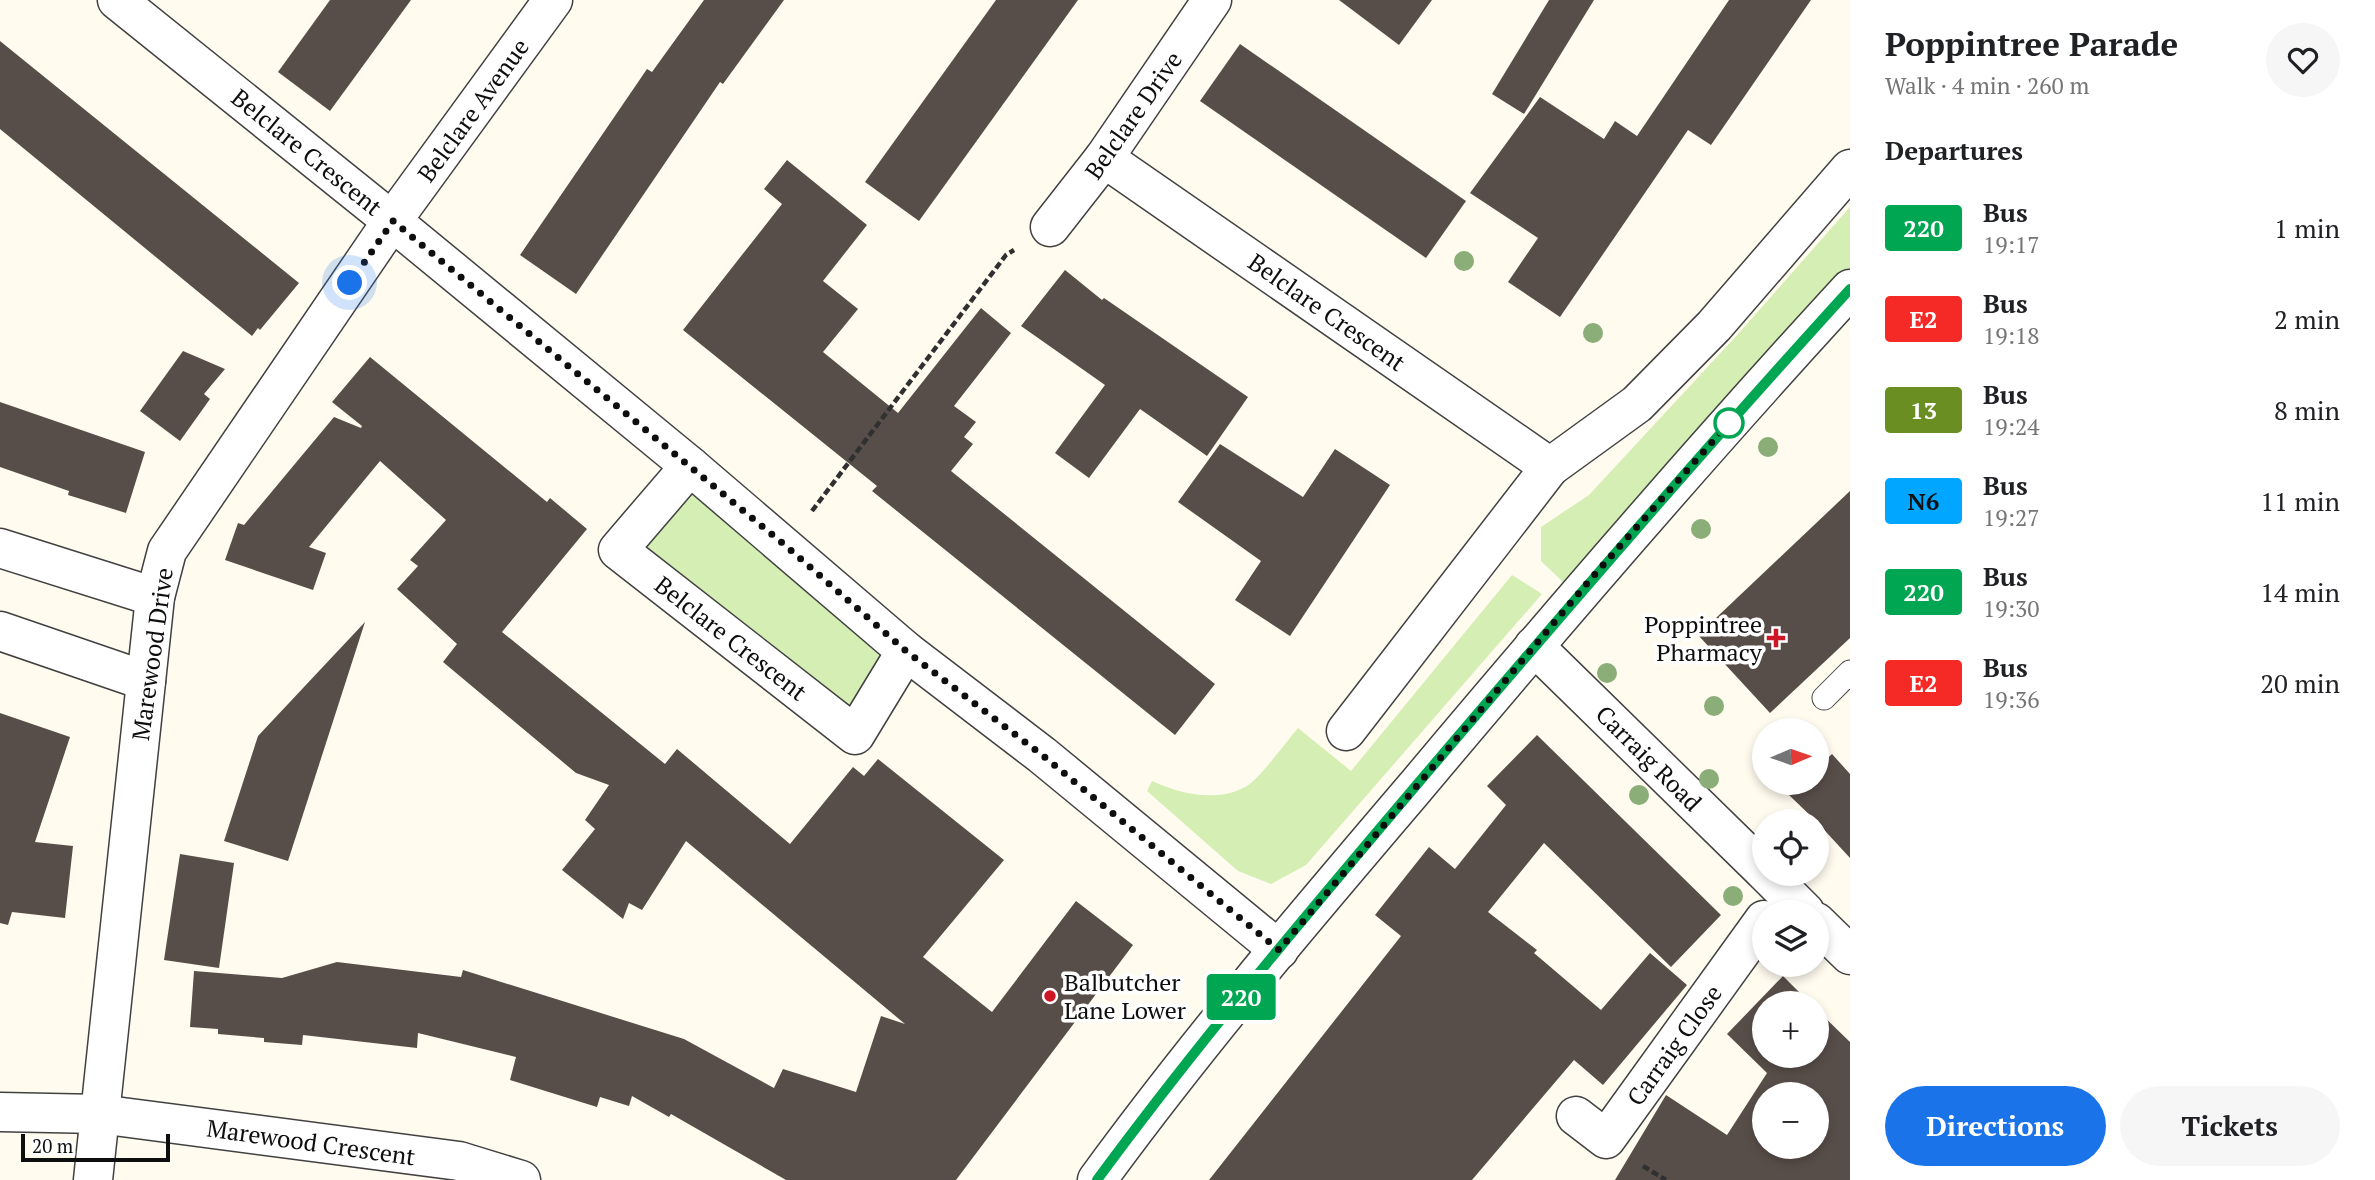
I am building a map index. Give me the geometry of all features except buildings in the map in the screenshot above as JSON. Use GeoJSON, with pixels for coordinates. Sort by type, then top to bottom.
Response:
{"type":"FeatureCollection","features":[{"type":"Feature","properties":{"kind":"street","name":"Belclare Crescent"},"geometry":{"type":"LineString","coordinates":[[117,0],[393,221],[690,466],[906,651],[1042,755],[1279,950]]}},
{"type":"Feature","properties":{"kind":"street","name":"Belclare Avenue"},"geometry":{"type":"LineString","coordinates":[[393,221],[553,0]]}},
{"type":"Feature","properties":{"kind":"street","name":"Belclare Drive"},"geometry":{"type":"LineString","coordinates":[[1050,227],[1104,158],[1212,0]]}},
{"type":"Feature","properties":{"kind":"street","name":"Belclare Crescent"},"geometry":{"type":"LineString","coordinates":[[1104,158],[1550,467]]}},
{"type":"Feature","properties":{"kind":"street"},"geometry":{"type":"LineString","coordinates":[[1346,731],[1550,467],[1637,404],[1714,326],[1850,169]]}},
{"type":"Feature","properties":{"kind":"street","name":"Marewood Drive"},"geometry":{"type":"LineString","coordinates":[[99,1114],[155,597],[167,551],[393,221]]}},
{"type":"Feature","properties":{"kind":"street"},"geometry":{"type":"LineString","coordinates":[[1097,1180],[1152,1106],[1279,950],[1534,646],[1850,289]]}},
{"type":"Feature","properties":{"kind":"street","name":"Belclare Crescent"},"geometry":{"type":"LineString","coordinates":[[690,466],[618,550],[855,734],[906,651]]}},
{"type":"Feature","properties":{"kind":"street"},"geometry":{"type":"LineString","coordinates":[[0,548],[155,597]]}},
{"type":"Feature","properties":{"kind":"street"},"geometry":{"type":"LineString","coordinates":[[0,631],[146,681]]}},
{"type":"Feature","properties":{"kind":"street","name":"Carraig Road"},"geometry":{"type":"LineString","coordinates":[[1534,646],[1776,897]]}},
{"type":"Feature","properties":{"kind":"street","name":"Carraig Close"},"geometry":{"type":"LineString","coordinates":[[1576,1116],[1606,1139],[1776,897]]}},
{"type":"Feature","properties":{"kind":"street","name":"Marewood Crescent"},"geometry":{"type":"LineString","coordinates":[[0,1112],[99,1114],[458,1161],[521,1180]]}},
{"type":"Feature","properties":{"kind":"street"},"geometry":{"type":"LineString","coordinates":[[93,1180],[99,1114]]}},
{"type":"Feature","properties":{"kind":"lane"},"geometry":{"type":"LineString","coordinates":[[1824,698],[1850,671]]}},
{"type":"Feature","properties":{"kind":"path"},"geometry":{"type":"LineString","coordinates":[[786,546],[1006,255],[1050,227]]}},
{"type":"Feature","properties":{"kind":"green space"},"geometry":{"type":"Polygon","coordinates":[[[1850,207],[1850,278],[1563,582],[1541,561],[1541,527],[1589,495],[1739,333],[1850,207]]]}},
{"type":"Feature","properties":{"kind":"green space"},"geometry":{"type":"Polygon","coordinates":[[[690,467],[920,656],[855,734],[618,550],[690,467]]]}},
{"type":"Feature","properties":{"kind":"green space"},"geometry":{"type":"Polygon","coordinates":[[[1512,575],[1542,594],[1306,865],[1271,884],[1238,871],[1147,791],[1152,781],[1199,795],[1224,794],[1247,786],[1298,728],[1351,771],[1512,575]]]}},
{"type":"Feature","properties":{"kind":"bus line","name":"220"},"geometry":{"type":"LineString","coordinates":[[1097,1180],[1152,1106],[1310,912],[1578,594],[1850,289]]}},
{"type":"Feature","properties":{"kind":"place","name":"Poppintree Pharmacy"},"geometry":{"type":"Point","coordinates":[1776,638]}},
{"type":"Feature","properties":{"kind":"place","name":"Balbutcher Lane Lower"},"geometry":{"type":"Point","coordinates":[1050,996]}},
{"type":"Feature","properties":{"kind":"route"},"geometry":{"type":"LineString","coordinates":[[350,283],[393,221],[786,546],[906,651],[1042,755],[1279,950],[1589,581],[1729,423]]}}]}
